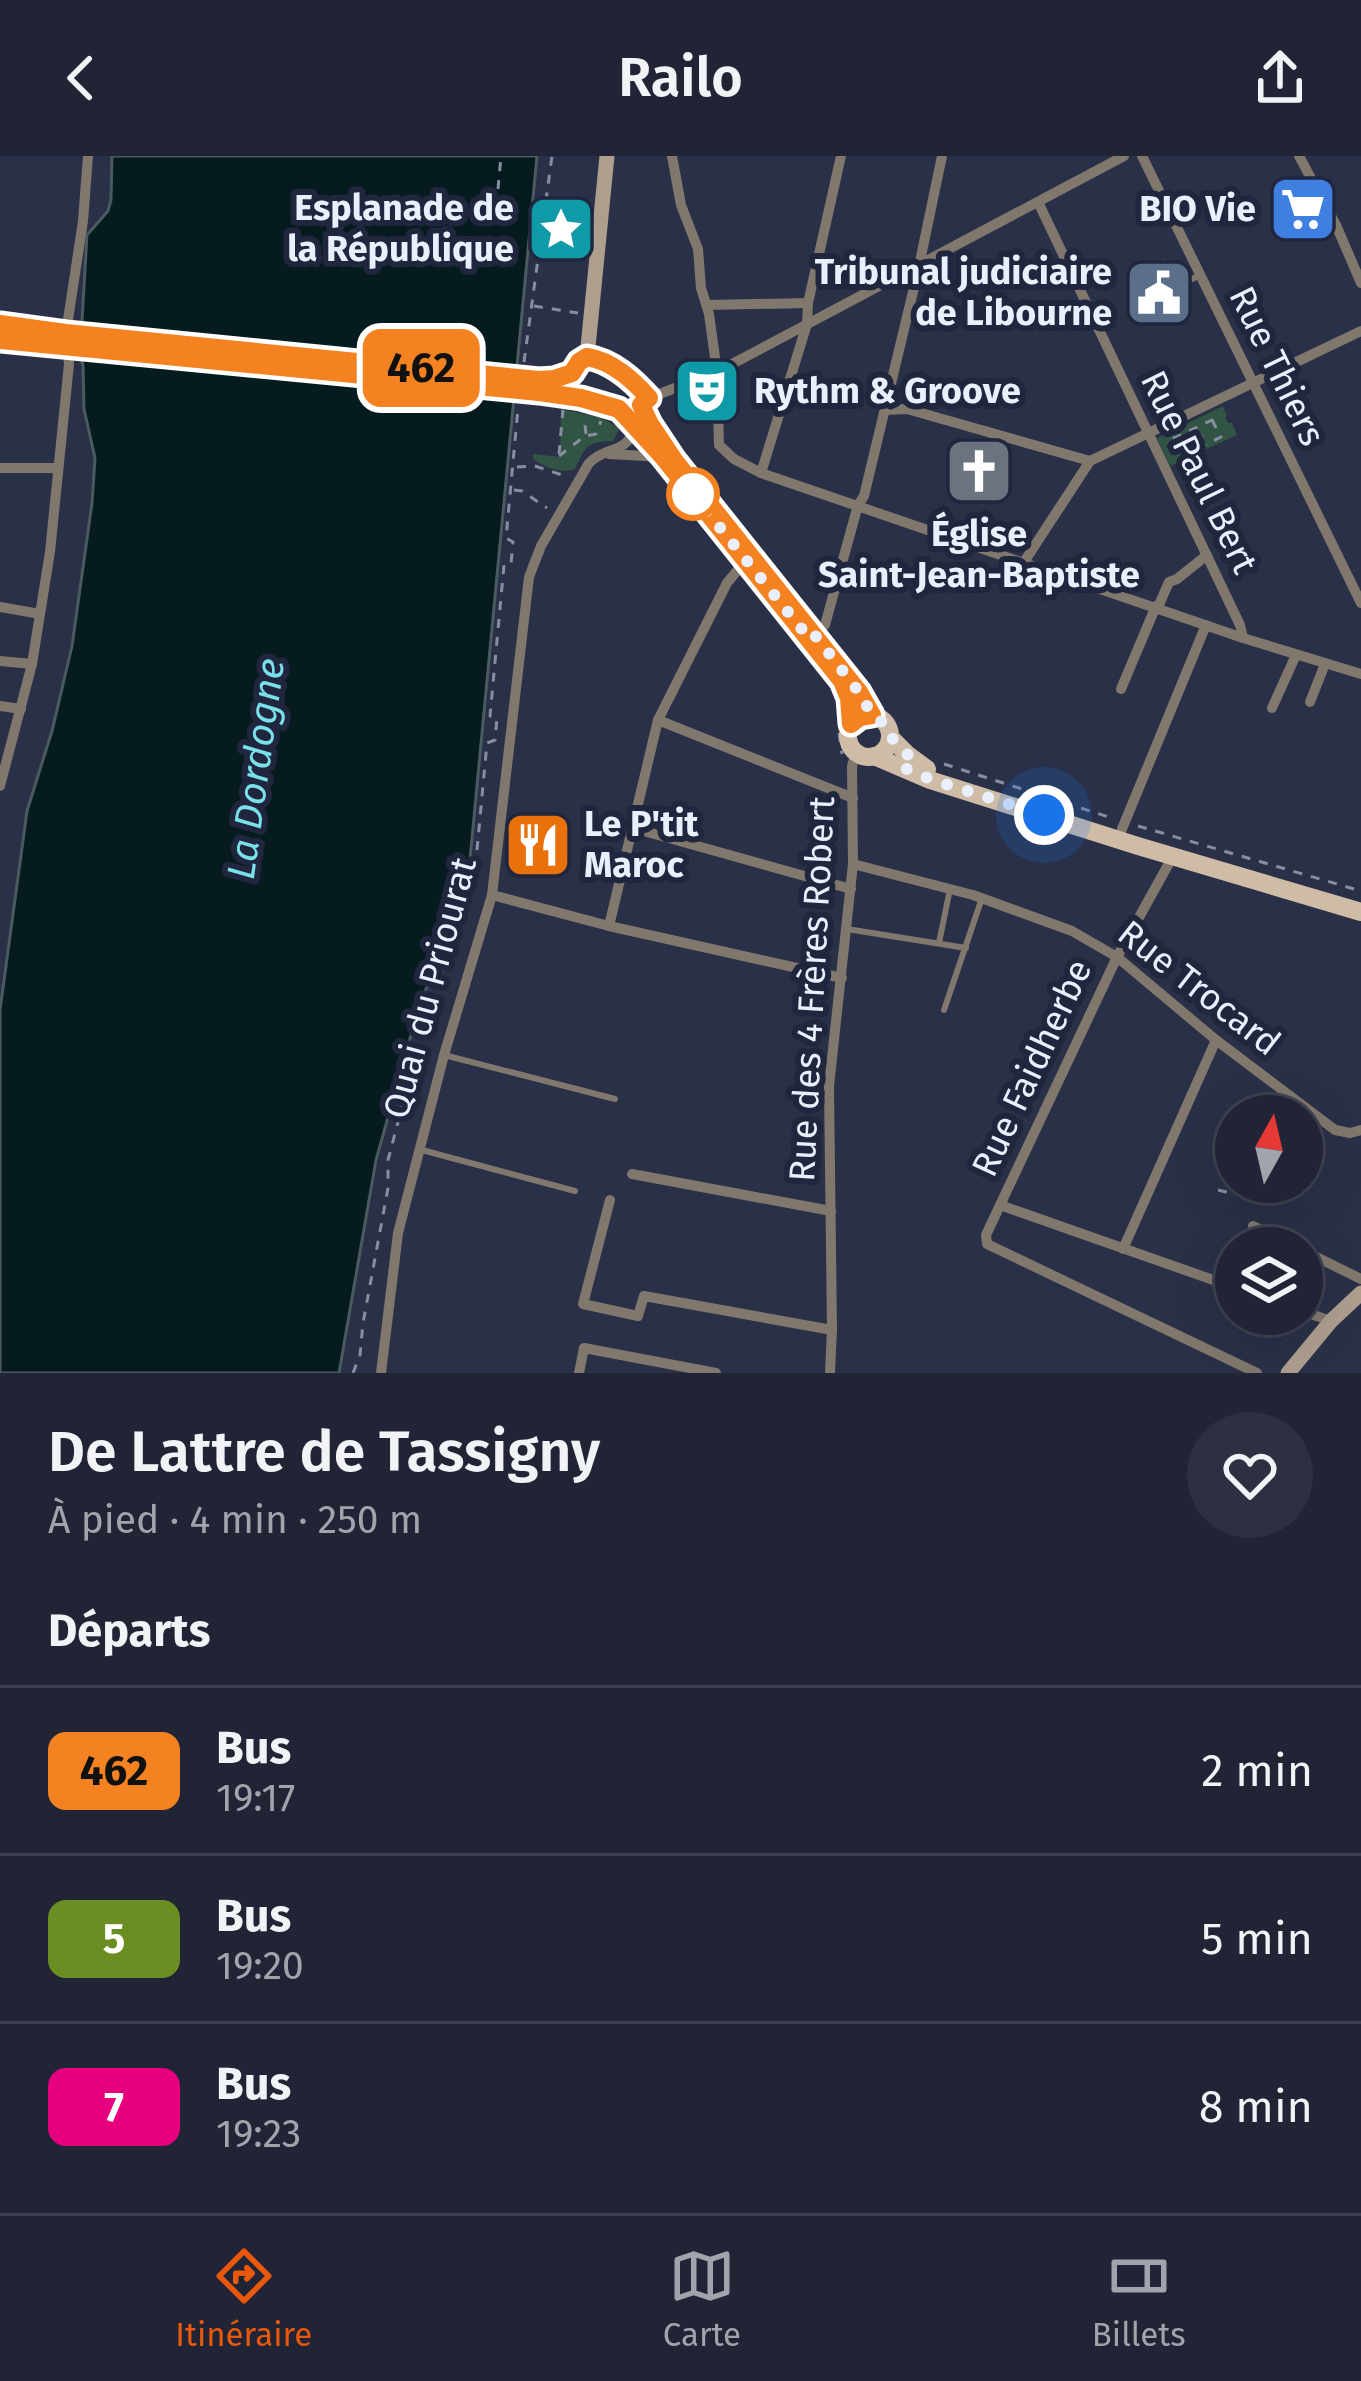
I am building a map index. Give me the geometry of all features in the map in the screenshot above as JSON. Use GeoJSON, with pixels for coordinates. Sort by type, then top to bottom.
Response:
{"type":"FeatureCollection","features":[{"type":"Feature","properties":{"kind":"main road"},"geometry":{"type":"LineString","coordinates":[[587,357],[607,156]]}},
{"type":"Feature","properties":{"kind":"main road"},"geometry":{"type":"LineString","coordinates":[[0,324],[69,342]]}},
{"type":"Feature","properties":{"kind":"main road"},"geometry":{"type":"LineString","coordinates":[[0,340],[534,383],[611,412],[671,454],[746,560],[859,692],[872,715]]}},
{"type":"Feature","properties":{"kind":"main road"},"geometry":{"type":"LineString","coordinates":[[573,397],[572,373],[587,357],[602,359],[635,382],[650,424],[674,460],[842,681],[849,698],[848,739],[861,758],[1173,856],[1361,908]]}},
{"type":"Feature","properties":{"kind":"main road"},"geometry":{"type":"LineString","coordinates":[[534,383],[572,373]]}},
{"type":"Feature","properties":{"kind":"main road"},"geometry":{"type":"LineString","coordinates":[[611,412],[645,402]]}},
{"type":"Feature","properties":{"kind":"main road"},"geometry":{"type":"LineString","coordinates":[[845,721],[872,715],[883,720],[890,736],[908,755],[939,776],[1123,826],[1361,908]]}},
{"type":"Feature","properties":{"kind":"main road"},"geometry":{"type":"LineString","coordinates":[[861,758],[885,749],[890,736]]}},
{"type":"Feature","properties":{"kind":"main road"},"geometry":{"type":"LineString","coordinates":[[1288,1373],[1331,1321],[1361,1294]]}},
{"type":"Feature","properties":{"kind":"street"},"geometry":{"type":"LineString","coordinates":[[0,786],[32,664],[50,552],[88,156]]}},
{"type":"Feature","properties":{"kind":"street"},"geometry":{"type":"LineString","coordinates":[[672,156],[681,206],[698,249],[717,372],[719,445],[734,460],[1243,638],[1361,674]]}},
{"type":"Feature","properties":{"kind":"street"},"geometry":{"type":"LineString","coordinates":[[761,473],[807,324],[841,156]]}},
{"type":"Feature","properties":{"kind":"street"},"geometry":{"type":"LineString","coordinates":[[812,636],[825,625],[863,496],[942,156]]}},
{"type":"Feature","properties":{"kind":"street"},"geometry":{"type":"LineString","coordinates":[[645,402],[717,372],[1124,156]]}},
{"type":"Feature","properties":{"kind":"street","name":"Rue Thiers"},"geometry":{"type":"LineString","coordinates":[[1142,156],[1361,603]]}},
{"type":"Feature","properties":{"kind":"street"},"geometry":{"type":"LineString","coordinates":[[1300,156],[1361,283]]}},
{"type":"Feature","properties":{"kind":"street","name":"Rue Paul Bert"},"geometry":{"type":"LineString","coordinates":[[1038,202],[1243,638]]}},
{"type":"Feature","properties":{"kind":"street"},"geometry":{"type":"LineString","coordinates":[[706,305],[808,303]]}},
{"type":"Feature","properties":{"kind":"street"},"geometry":{"type":"LineString","coordinates":[[1024,562],[1090,461],[1361,331]]}},
{"type":"Feature","properties":{"kind":"street"},"geometry":{"type":"LineString","coordinates":[[885,410],[907,409],[1090,461]]}},
{"type":"Feature","properties":{"kind":"street"},"geometry":{"type":"LineString","coordinates":[[599,453],[622,448],[637,427]]}},
{"type":"Feature","properties":{"kind":"street"},"geometry":{"type":"LineString","coordinates":[[599,453],[671,454]]}},
{"type":"Feature","properties":{"kind":"street","name":"Quai du Priourat"},"geometry":{"type":"LineString","coordinates":[[381,1373],[398,1233],[492,895],[529,577],[541,546],[599,453]]}},
{"type":"Feature","properties":{"kind":"street"},"geometry":{"type":"LineString","coordinates":[[0,467],[58,469]]}},
{"type":"Feature","properties":{"kind":"street"},"geometry":{"type":"LineString","coordinates":[[1121,689],[1168,582],[1207,555]]}},
{"type":"Feature","properties":{"kind":"street"},"geometry":{"type":"LineString","coordinates":[[609,926],[658,720],[727,583],[746,560]]}},
{"type":"Feature","properties":{"kind":"street"},"geometry":{"type":"LineString","coordinates":[[0,607],[40,614]]}},
{"type":"Feature","properties":{"kind":"street"},"geometry":{"type":"LineString","coordinates":[[1123,826],[1206,625]]}},
{"type":"Feature","properties":{"kind":"street"},"geometry":{"type":"LineString","coordinates":[[1272,707],[1296,655]]}},
{"type":"Feature","properties":{"kind":"street"},"geometry":{"type":"LineString","coordinates":[[0,662],[32,664]]}},
{"type":"Feature","properties":{"kind":"street"},"geometry":{"type":"LineString","coordinates":[[1310,702],[1325,664]]}},
{"type":"Feature","properties":{"kind":"street"},"geometry":{"type":"LineString","coordinates":[[0,706],[21,710]]}},
{"type":"Feature","properties":{"kind":"street"},"geometry":{"type":"LineString","coordinates":[[658,720],[853,798]]}},
{"type":"Feature","properties":{"kind":"street","name":"Rue des 4 Frères Robert"},"geometry":{"type":"LineString","coordinates":[[830,1373],[829,1086],[854,865],[853,798],[861,758]]}},
{"type":"Feature","properties":{"kind":"street"},"geometry":{"type":"LineString","coordinates":[[633,828],[851,889]]}},
{"type":"Feature","properties":{"kind":"street","name":"Rue Faidherbe"},"geometry":{"type":"LineString","coordinates":[[1173,856],[1118,958],[986,1235],[987,1244],[1256,1373]]}},
{"type":"Feature","properties":{"kind":"street","name":"Rue Trocard"},"geometry":{"type":"LineString","coordinates":[[854,865],[982,898],[1072,931],[1118,958],[1335,1130],[1361,1130]]}},
{"type":"Feature","properties":{"kind":"street"},"geometry":{"type":"LineString","coordinates":[[492,895],[842,978]]}},
{"type":"Feature","properties":{"kind":"street"},"geometry":{"type":"LineString","coordinates":[[1123,1249],[1216,1040]]}},
{"type":"Feature","properties":{"kind":"street"},"geometry":{"type":"LineString","coordinates":[[632,1174],[831,1211]]}},
{"type":"Feature","properties":{"kind":"street"},"geometry":{"type":"LineString","coordinates":[[610,1200],[583,1304],[638,1316],[644,1295],[832,1330]]}},
{"type":"Feature","properties":{"kind":"street"},"geometry":{"type":"LineString","coordinates":[[1000,1205],[1215,1281]]}},
{"type":"Feature","properties":{"kind":"street"},"geometry":{"type":"LineString","coordinates":[[1323,1260],[1361,1279]]}},
{"type":"Feature","properties":{"kind":"street"},"geometry":{"type":"LineString","coordinates":[[1323,1318],[1331,1321]]}},
{"type":"Feature","properties":{"kind":"street"},"geometry":{"type":"LineString","coordinates":[[579,1373],[584,1348],[716,1373]]}},
{"type":"Feature","properties":{"kind":"lane"},"geometry":{"type":"LineString","coordinates":[[1163,262],[1175,286],[1199,276]]}},
{"type":"Feature","properties":{"kind":"lane"},"geometry":{"type":"LineString","coordinates":[[939,943],[950,889]]}},
{"type":"Feature","properties":{"kind":"lane"},"geometry":{"type":"LineString","coordinates":[[944,1010],[982,898]]}},
{"type":"Feature","properties":{"kind":"lane"},"geometry":{"type":"LineString","coordinates":[[847,929],[966,947]]}},
{"type":"Feature","properties":{"kind":"lane"},"geometry":{"type":"LineString","coordinates":[[444,1055],[615,1100]]}},
{"type":"Feature","properties":{"kind":"lane"},"geometry":{"type":"LineString","coordinates":[[419,1149],[575,1191]]}},
{"type":"Feature","properties":{"kind":"path"},"geometry":{"type":"LineString","coordinates":[[498,189],[502,156]]}},
{"type":"Feature","properties":{"kind":"path"},"geometry":{"type":"LineString","coordinates":[[534,383],[532,306],[552,156]]}},
{"type":"Feature","properties":{"kind":"path"},"geometry":{"type":"LineString","coordinates":[[532,306],[590,315]]}},
{"type":"Feature","properties":{"kind":"path"},"geometry":{"type":"LineString","coordinates":[[573,397],[559,456],[585,436],[596,434],[611,412]]}},
{"type":"Feature","properties":{"kind":"path"},"geometry":{"type":"LineString","coordinates":[[353,1373],[388,1188],[388,1160],[428,1009],[475,882],[487,743],[496,740],[497,718],[490,716],[504,566],[511,564],[513,542],[506,538],[518,408]]}},
{"type":"Feature","properties":{"kind":"path"},"geometry":{"type":"LineString","coordinates":[[585,436],[584,425],[590,418]]}},
{"type":"Feature","properties":{"kind":"path"},"geometry":{"type":"LineString","coordinates":[[1212,420],[1220,437],[1198,446],[1178,458],[1170,440],[1212,420]]}},
{"type":"Feature","properties":{"kind":"path"},"geometry":{"type":"LineString","coordinates":[[671,454],[704,482]]}},
{"type":"Feature","properties":{"kind":"path"},"geometry":{"type":"LineString","coordinates":[[513,467],[535,466],[561,473],[577,484]]}},
{"type":"Feature","properties":{"kind":"path"},"geometry":{"type":"LineString","coordinates":[[511,489],[522,491],[558,516]]}},
{"type":"Feature","properties":{"kind":"path"},"geometry":{"type":"LineString","coordinates":[[845,721],[842,760],[861,758]]}},
{"type":"Feature","properties":{"kind":"path"},"geometry":{"type":"LineString","coordinates":[[934,760],[1123,826],[1361,891]]}},
{"type":"Feature","properties":{"kind":"green space"},"geometry":{"type":"Polygon","coordinates":[[[1223,406],[1237,435],[1170,466],[1157,438],[1223,406]]]}},
{"type":"Feature","properties":{"kind":"green space"},"geometry":{"type":"Polygon","coordinates":[[[561,409],[600,417],[620,428],[613,441],[588,447],[575,469],[564,471],[533,459],[533,454],[560,457],[561,409]]]}},
{"type":"Feature","properties":{"kind":"water","name":"La Dordogne"},"geometry":{"type":"Polygon","coordinates":[[[112,156],[537,156],[468,880],[418,1010],[376,1160],[339,1373],[0,1373],[0,1010],[27,811],[72,646],[92,503],[95,458],[84,409],[80,356],[87,235],[108,211],[112,156]]]}},
{"type":"Feature","properties":{"kind":"bus line","name":"462"},"geometry":{"type":"LineString","coordinates":[[0,324],[539,380],[572,373],[587,357],[602,359],[649,398],[641,405],[674,460],[859,692],[872,715],[851,724],[842,681],[619,409],[539,392],[0,340]]}},
{"type":"Feature","properties":{"kind":"place","name":"BIO Vie"},"geometry":{"type":"Point","coordinates":[1303,209]}},
{"type":"Feature","properties":{"kind":"place","name":"Esplanade de la République"},"geometry":{"type":"Point","coordinates":[561,229]}},
{"type":"Feature","properties":{"kind":"place","name":"Tribunal judiciaire de Libourne"},"geometry":{"type":"Point","coordinates":[1159,293]}},
{"type":"Feature","properties":{"kind":"place","name":"Rythm & Groove"},"geometry":{"type":"Point","coordinates":[707,391]}},
{"type":"Feature","properties":{"kind":"place","name":"Église Saint-Jean-Baptiste"},"geometry":{"type":"Point","coordinates":[979,471]}},
{"type":"Feature","properties":{"kind":"place","name":"Le P'tit Maroc"},"geometry":{"type":"Point","coordinates":[538,845]}},
{"type":"Feature","properties":{"kind":"route"},"geometry":{"type":"LineString","coordinates":[[693,494],[809,638],[814,634],[872,715],[886,725],[908,755],[900,766],[1044,815]]}}]}
